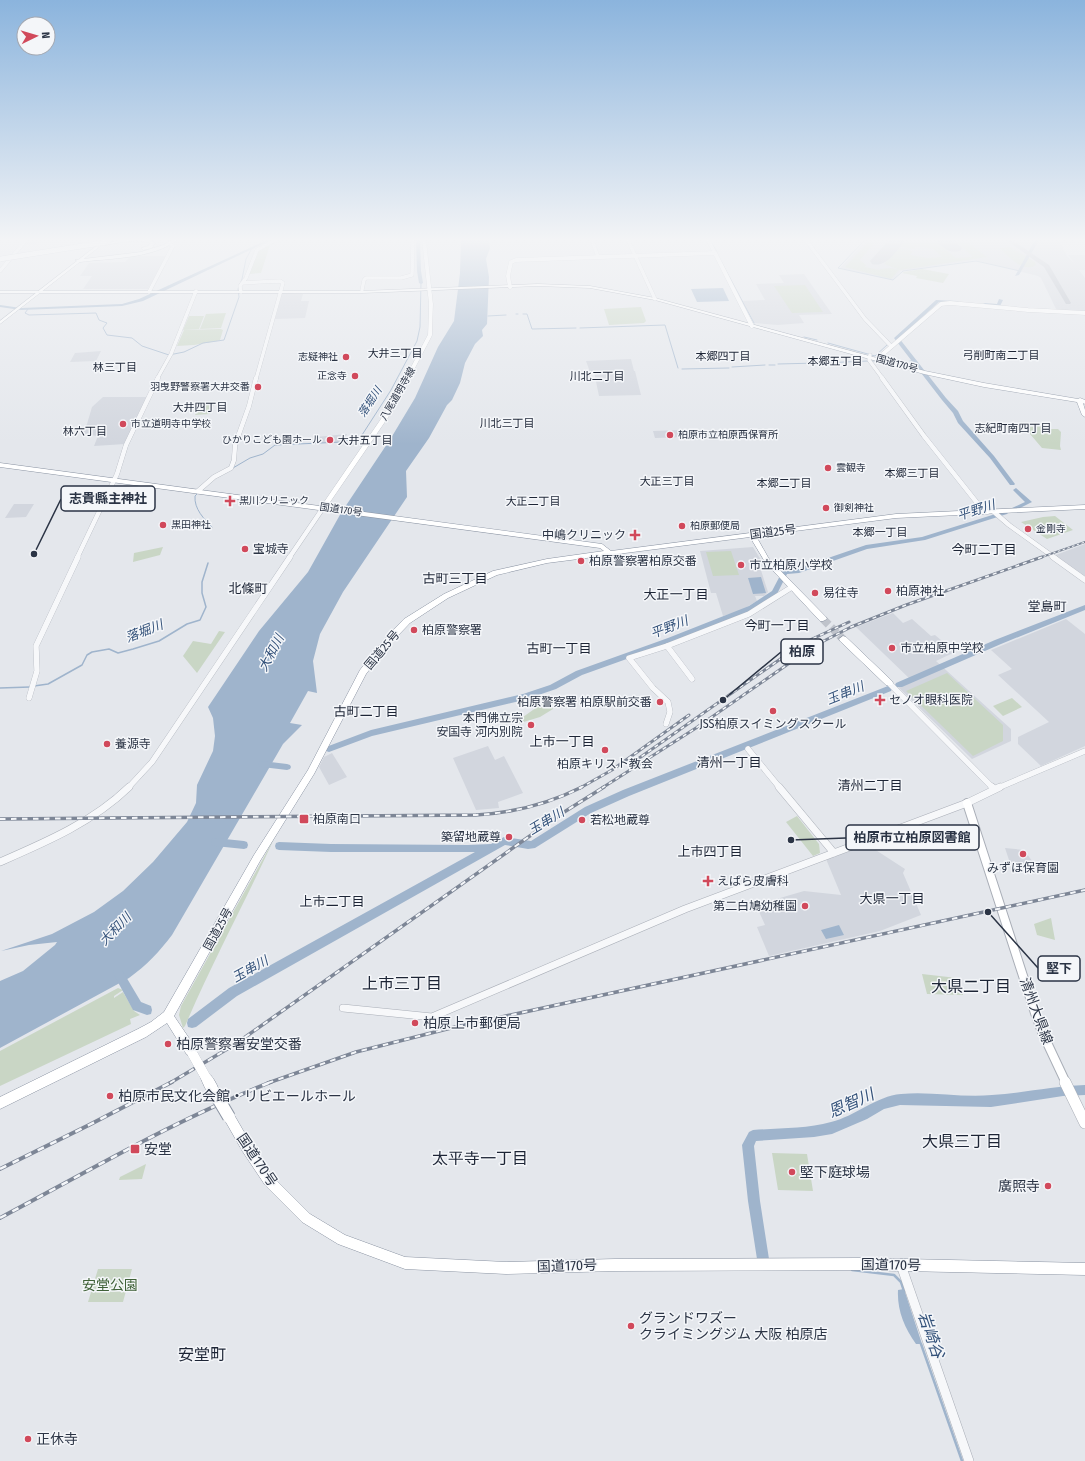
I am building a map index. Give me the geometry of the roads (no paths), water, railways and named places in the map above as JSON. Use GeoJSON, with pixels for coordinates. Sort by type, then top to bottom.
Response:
{"type":"FeatureCollection","features":[{"type":"Feature","properties":{"kind":"main road"},"geometry":{"type":"LineString","coordinates":[[0,323],[19,308]]}},
{"type":"Feature","properties":{"kind":"main road","name":"八尾道明寺線"},"geometry":{"type":"LineString","coordinates":[[324,508],[388,412],[423,350],[431,331],[429,308]]}},
{"type":"Feature","properties":{"kind":"main road","name":"国道170号"},"geometry":{"type":"LineString","coordinates":[[689,308],[921,370],[980,384],[1082,401],[1085,415]]}},
{"type":"Feature","properties":{"kind":"main road"},"geometry":{"type":"LineString","coordinates":[[743,308],[752,325]]}},
{"type":"Feature","properties":{"kind":"main road"},"geometry":{"type":"LineString","coordinates":[[878,358],[933,308]]}},
{"type":"Feature","properties":{"kind":"main road"},"geometry":{"type":"LineString","coordinates":[[1018,308],[1085,313]]}},
{"type":"Feature","properties":{"kind":"main road","name":"国道170号"},"geometry":{"type":"LineString","coordinates":[[0,465],[596,545],[602,546],[609,552]]}},
{"type":"Feature","properties":{"kind":"main road","name":"国道25号"},"geometry":{"type":"LineString","coordinates":[[0,1103],[142,1033],[155,1026],[168,1016],[261,852],[311,772],[363,672],[384,644],[408,621],[424,609],[446,596],[495,573],[528,564],[609,552],[896,516],[987,512],[996,514],[1085,507]]}},
{"type":"Feature","properties":{"kind":"main road"},"geometry":{"type":"LineString","coordinates":[[751,534],[767,560],[823,619]]}},
{"type":"Feature","properties":{"kind":"main road"},"geometry":{"type":"LineString","coordinates":[[843,639],[889,683]]}},
{"type":"Feature","properties":{"kind":"main road","name":"清州大県線"},"geometry":{"type":"LineString","coordinates":[[967,803],[1037,1019],[1085,1123]]}},
{"type":"Feature","properties":{"kind":"main road","name":"国道170号"},"geometry":{"type":"LineString","coordinates":[[168,1016],[191,1051],[247,1148],[265,1175],[281,1194],[306,1218],[342,1240],[405,1263],[430,1266],[506,1268],[615,1265],[901,1264],[1085,1269]]}},
{"type":"Feature","properties":{"kind":"street"},"geometry":{"type":"LineString","coordinates":[[29,698],[37,670],[36,646],[114,480],[126,445],[151,391],[171,354],[189,308]]}},
{"type":"Feature","properties":{"kind":"street"},"geometry":{"type":"LineString","coordinates":[[199,492],[214,477],[231,468],[234,460],[235,444],[249,406],[259,365],[276,308]]}},
{"type":"Feature","properties":{"kind":"street"},"geometry":{"type":"LineString","coordinates":[[857,308],[865,319],[891,346]]}},
{"type":"Feature","properties":{"kind":"street"},"geometry":{"type":"LineString","coordinates":[[870,356],[869,360],[904,410],[959,480],[987,512]]}},
{"type":"Feature","properties":{"kind":"street"},"geometry":{"type":"LineString","coordinates":[[0,862],[60,833],[100,811],[122,794],[152,762],[324,508]]}},
{"type":"Feature","properties":{"kind":"street"},"geometry":{"type":"LineString","coordinates":[[996,514],[1085,580]]}},
{"type":"Feature","properties":{"kind":"street"},"geometry":{"type":"LineString","coordinates":[[666,724],[670,712],[668,702],[653,688],[629,658],[667,646],[749,614],[792,587]]}},
{"type":"Feature","properties":{"kind":"street"},"geometry":{"type":"LineString","coordinates":[[667,646],[692,679]]}},
{"type":"Feature","properties":{"kind":"street"},"geometry":{"type":"LineString","coordinates":[[889,683],[994,789]]}},
{"type":"Feature","properties":{"kind":"street"},"geometry":{"type":"LineString","coordinates":[[748,748],[834,853]]}},
{"type":"Feature","properties":{"kind":"street"},"geometry":{"type":"LineString","coordinates":[[343,1008],[432,1017],[685,909],[967,803],[994,789],[1085,751]]}},
{"type":"Feature","properties":{"kind":"street"},"geometry":{"type":"LineString","coordinates":[[901,1264],[970,1461]]}},
{"type":"Feature","properties":{"kind":"water","name":"大和川"},"geometry":{"type":"Polygon","coordinates":[[[456,308],[488,308],[487,324],[482,330],[483,336],[475,344],[465,363],[460,383],[452,400],[447,405],[429,438],[406,471],[407,497],[343,592],[320,634],[313,661],[317,693],[308,691],[290,723],[302,725],[283,744],[172,935],[147,963],[129,978],[0,1048],[0,981],[23,971],[57,942],[29,945],[1,951],[52,934],[94,912],[123,891],[153,862],[187,822],[196,803],[197,785],[213,751],[215,736],[213,718],[208,707],[259,631],[308,572],[341,513],[391,438],[415,398],[438,347],[454,321],[456,308]]]}},
{"type":"Feature","properties":{"kind":"water"},"geometry":{"type":"Polygon","coordinates":[[[761,577],[766,593],[753,594],[748,578],[761,577]]]}},
{"type":"Feature","properties":{"kind":"water"},"geometry":{"type":"Polygon","coordinates":[[[839,925],[844,935],[826,939],[821,930],[839,925]]]}},
{"type":"Feature","properties":{"kind":"water"},"geometry":{"type":"Polygon","coordinates":[[[904,1289],[922,1344],[916,1344],[902,1318],[898,1290],[904,1289]]]}},
{"type":"Feature","properties":{"kind":"waterway"},"geometry":{"type":"LineString","coordinates":[[15,308],[42,308]]}},
{"type":"Feature","properties":{"kind":"waterway"},"geometry":{"type":"LineString","coordinates":[[28,309],[25,313],[29,315],[96,313],[99,320],[107,323],[103,328],[107,335],[132,338],[142,346],[169,355],[184,352],[203,343],[224,340],[235,308]]}},
{"type":"Feature","properties":{"kind":"waterway","name":"落堀川"},"geometry":{"type":"LineString","coordinates":[[233,468],[250,458],[263,454],[275,445],[343,442],[362,435],[391,390],[417,341],[420,327],[420,308]]}},
{"type":"Feature","properties":{"kind":"waterway"},"geometry":{"type":"LineString","coordinates":[[746,308],[754,323]]}},
{"type":"Feature","properties":{"kind":"waterway","name":"平野川"},"geometry":{"type":"LineString","coordinates":[[930,308],[896,338],[956,412],[960,422],[992,457],[1012,484]]}},
{"type":"Feature","properties":{"kind":"waterway"},"geometry":{"type":"LineString","coordinates":[[523,314],[527,314],[532,329],[576,328]]}},
{"type":"Feature","properties":{"kind":"waterway"},"geometry":{"type":"LineString","coordinates":[[488,316],[506,315]]}},
{"type":"Feature","properties":{"kind":"waterway"},"geometry":{"type":"LineString","coordinates":[[580,328],[665,325],[678,368]]}},
{"type":"Feature","properties":{"kind":"waterway"},"geometry":{"type":"LineString","coordinates":[[804,337],[817,340]]}},
{"type":"Feature","properties":{"kind":"waterway"},"geometry":{"type":"LineString","coordinates":[[828,343],[875,356],[887,345]]}},
{"type":"Feature","properties":{"kind":"waterway"},"geometry":{"type":"LineString","coordinates":[[822,363],[868,361]]}},
{"type":"Feature","properties":{"kind":"waterway"},"geometry":{"type":"LineString","coordinates":[[872,361],[879,361]]}},
{"type":"Feature","properties":{"kind":"waterway"},"geometry":{"type":"LineString","coordinates":[[778,364],[818,363]]}},
{"type":"Feature","properties":{"kind":"waterway"},"geometry":{"type":"LineString","coordinates":[[732,367],[765,365]]}},
{"type":"Feature","properties":{"kind":"waterway"},"geometry":{"type":"LineString","coordinates":[[769,365],[775,365]]}},
{"type":"Feature","properties":{"kind":"waterway"},"geometry":{"type":"LineString","coordinates":[[682,369],[729,368]]}},
{"type":"Feature","properties":{"kind":"waterway","name":"平野川"},"geometry":{"type":"LineString","coordinates":[[1014,509],[1029,502],[1016,490]]}},
{"type":"Feature","properties":{"kind":"waterway","name":"落堀川"},"geometry":{"type":"LineString","coordinates":[[199,492],[195,496],[196,505],[203,517],[212,527]]}},
{"type":"Feature","properties":{"kind":"waterway","name":"平野川"},"geometry":{"type":"LineString","coordinates":[[329,749],[371,733],[524,697],[553,687],[579,673],[671,640],[751,608],[775,592],[785,572],[797,571],[866,547],[923,539],[1005,513]]}},
{"type":"Feature","properties":{"kind":"waterway","name":"落堀川"},"geometry":{"type":"LineString","coordinates":[[34,686],[48,684],[82,665],[87,655],[92,652],[109,649],[118,653],[133,649],[159,641],[187,624],[200,620],[206,607],[202,593],[202,582],[208,563]]}},
{"type":"Feature","properties":{"kind":"waterway","name":"玉串川"},"geometry":{"type":"LineString","coordinates":[[899,685],[998,642],[1085,607]]}},
{"type":"Feature","properties":{"kind":"waterway","name":"落堀川"},"geometry":{"type":"LineString","coordinates":[[0,688],[30,687]]}},
{"type":"Feature","properties":{"kind":"waterway","name":"玉串川"},"geometry":{"type":"LineString","coordinates":[[192,1023],[233,992],[504,841],[532,845],[588,810],[626,793],[888,689]]}},
{"type":"Feature","properties":{"kind":"waterway","name":"平野川"},"geometry":{"type":"LineString","coordinates":[[262,764],[287,767]]}},
{"type":"Feature","properties":{"kind":"waterway"},"geometry":{"type":"LineString","coordinates":[[215,842],[244,845]]}},
{"type":"Feature","properties":{"kind":"waterway"},"geometry":{"type":"LineString","coordinates":[[279,846],[468,849],[490,847]]}},
{"type":"Feature","properties":{"kind":"waterway","name":"玉串川"},"geometry":{"type":"LineString","coordinates":[[118,973],[137,1006],[147,1010]]}},
{"type":"Feature","properties":{"kind":"waterway","name":"恩智川"},"geometry":{"type":"LineString","coordinates":[[763,1259],[754,1201],[748,1145],[753,1136],[832,1128],[863,1115],[882,1104],[900,1099],[991,1101],[1063,1091],[1085,1090]]}},
{"type":"Feature","properties":{"kind":"waterway","name":"岩崎谷"},"geometry":{"type":"LineString","coordinates":[[852,1270],[894,1275],[901,1282],[904,1291]]}},
{"type":"Feature","properties":{"kind":"waterway","name":"岩崎谷"},"geometry":{"type":"LineString","coordinates":[[921,1344],[962,1461]]}},
{"type":"Feature","properties":{"kind":"tunnel"},"geometry":{"type":"LineString","coordinates":[[823,619],[843,639]]}},
{"type":"Feature","properties":{"kind":"railway"},"geometry":{"type":"LineString","coordinates":[[1039,558],[1085,542]]}},
{"type":"Feature","properties":{"kind":"railway"},"geometry":{"type":"LineString","coordinates":[[602,788],[696,728],[814,646],[851,627],[906,605],[1042,557]]}},
{"type":"Feature","properties":{"kind":"railway"},"geometry":{"type":"LineString","coordinates":[[635,761],[789,653],[812,639],[849,622]]}},
{"type":"Feature","properties":{"kind":"railway"},"geometry":{"type":"LineString","coordinates":[[581,788],[612,770],[689,715]]}},
{"type":"Feature","properties":{"kind":"railway"},"geometry":{"type":"LineString","coordinates":[[170,1083],[234,1045],[561,814],[604,787]]}},
{"type":"Feature","properties":{"kind":"railway"},"geometry":{"type":"LineString","coordinates":[[0,819],[476,815],[530,807],[581,788]]}},
{"type":"Feature","properties":{"kind":"railway"},"geometry":{"type":"LineString","coordinates":[[268,1083],[356,1052],[451,1028],[1085,890]]}},
{"type":"Feature","properties":{"kind":"railway"},"geometry":{"type":"LineString","coordinates":[[0,1169],[172,1082]]}},
{"type":"Feature","properties":{"kind":"railway"},"geometry":{"type":"LineString","coordinates":[[0,1218],[167,1129],[271,1082]]}},
{"type":"Feature","properties":{"kind":"place","name":"志疑神社"},"geometry":{"type":"Point","coordinates":[346,357]}},
{"type":"Feature","properties":{"kind":"place","name":"正念寺"},"geometry":{"type":"Point","coordinates":[355,376]}},
{"type":"Feature","properties":{"kind":"place","name":"羽曳野警察署大井交番"},"geometry":{"type":"Point","coordinates":[258,387]}},
{"type":"Feature","properties":{"kind":"place","name":"市立道明寺中学校"},"geometry":{"type":"Point","coordinates":[123,424]}},
{"type":"Feature","properties":{"kind":"place","name":"柏原市立柏原西保育所"},"geometry":{"type":"Point","coordinates":[670,435]}},
{"type":"Feature","properties":{"kind":"place","name":"ひかりこども園ホール"},"geometry":{"type":"Point","coordinates":[330,440]}},
{"type":"Feature","properties":{"kind":"place","name":"雲観寺"},"geometry":{"type":"Point","coordinates":[828,468]}},
{"type":"Feature","properties":{"kind":"place","name":"黒川クリニック"},"geometry":{"type":"Point","coordinates":[230,501]}},
{"type":"Feature","properties":{"kind":"place","name":"御剣神社"},"geometry":{"type":"Point","coordinates":[826,508]}},
{"type":"Feature","properties":{"kind":"place","name":"黒田神社"},"geometry":{"type":"Point","coordinates":[163,525]}},
{"type":"Feature","properties":{"kind":"place","name":"柏原郵便局"},"geometry":{"type":"Point","coordinates":[682,526]}},
{"type":"Feature","properties":{"kind":"place","name":"金剛寺"},"geometry":{"type":"Point","coordinates":[1028,529]}},
{"type":"Feature","properties":{"kind":"place","name":"中嶋クリニック"},"geometry":{"type":"Point","coordinates":[635,535]}},
{"type":"Feature","properties":{"kind":"place","name":"宝城寺"},"geometry":{"type":"Point","coordinates":[245,549]}},
{"type":"Feature","properties":{"kind":"place","name":"志貴縣主神社"},"geometry":{"type":"Point","coordinates":[34,554]}},
{"type":"Feature","properties":{"kind":"place","name":"柏原警察署柏原交番"},"geometry":{"type":"Point","coordinates":[581,561]}},
{"type":"Feature","properties":{"kind":"place","name":"市立柏原小学校"},"geometry":{"type":"Point","coordinates":[741,565]}},
{"type":"Feature","properties":{"kind":"place","name":"柏原神社"},"geometry":{"type":"Point","coordinates":[888,591]}},
{"type":"Feature","properties":{"kind":"place","name":"易往寺"},"geometry":{"type":"Point","coordinates":[815,593]}},
{"type":"Feature","properties":{"kind":"place","name":"柏原警察署"},"geometry":{"type":"Point","coordinates":[414,630]}},
{"type":"Feature","properties":{"kind":"place","name":"市立柏原中学校"},"geometry":{"type":"Point","coordinates":[892,648]}},
{"type":"Feature","properties":{"kind":"place","name":"柏原"},"geometry":{"type":"Point","coordinates":[723,700]}},
{"type":"Feature","properties":{"kind":"place","name":"セノオ眼科医院"},"geometry":{"type":"Point","coordinates":[880,700]}},
{"type":"Feature","properties":{"kind":"place","name":"柏原警察署 柏原駅前交番"},"geometry":{"type":"Point","coordinates":[660,702]}},
{"type":"Feature","properties":{"kind":"place","name":"JSS柏原スイミングスクール"},"geometry":{"type":"Point","coordinates":[773,711]}},
{"type":"Feature","properties":{"kind":"place","name":"本門佛立宗 安国寺 河内別院"},"geometry":{"type":"Point","coordinates":[531,725]}},
{"type":"Feature","properties":{"kind":"place","name":"養源寺"},"geometry":{"type":"Point","coordinates":[107,744]}},
{"type":"Feature","properties":{"kind":"place","name":"柏原キリスト教会"},"geometry":{"type":"Point","coordinates":[605,750]}},
{"type":"Feature","properties":{"kind":"place","name":"柏原南口"},"geometry":{"type":"Point","coordinates":[304,819]}},
{"type":"Feature","properties":{"kind":"place","name":"若松地蔵尊"},"geometry":{"type":"Point","coordinates":[582,820]}},
{"type":"Feature","properties":{"kind":"place","name":"築留地蔵尊"},"geometry":{"type":"Point","coordinates":[509,837]}},
{"type":"Feature","properties":{"kind":"place","name":"柏原市立柏原図書館"},"geometry":{"type":"Point","coordinates":[791,840]}},
{"type":"Feature","properties":{"kind":"place","name":"みずほ保育園"},"geometry":{"type":"Point","coordinates":[1023,854]}},
{"type":"Feature","properties":{"kind":"place","name":"えばら皮膚科"},"geometry":{"type":"Point","coordinates":[708,881]}},
{"type":"Feature","properties":{"kind":"place","name":"第二白鳩幼稚園"},"geometry":{"type":"Point","coordinates":[805,906]}},
{"type":"Feature","properties":{"kind":"place","name":"堅下"},"geometry":{"type":"Point","coordinates":[988,912]}},
{"type":"Feature","properties":{"kind":"place","name":"柏原上市郵便局"},"geometry":{"type":"Point","coordinates":[415,1023]}},
{"type":"Feature","properties":{"kind":"place","name":"柏原警察署安堂交番"},"geometry":{"type":"Point","coordinates":[168,1044]}},
{"type":"Feature","properties":{"kind":"place","name":"柏原市民文化会館・リビエールホール"},"geometry":{"type":"Point","coordinates":[110,1096]}},
{"type":"Feature","properties":{"kind":"place","name":"安堂"},"geometry":{"type":"Point","coordinates":[135,1149]}},
{"type":"Feature","properties":{"kind":"place","name":"堅下庭球場"},"geometry":{"type":"Point","coordinates":[792,1172]}},
{"type":"Feature","properties":{"kind":"place","name":"廣照寺"},"geometry":{"type":"Point","coordinates":[1048,1186]}},
{"type":"Feature","properties":{"kind":"place","name":"グランドワズー クライミングジム 大阪 柏原店"},"geometry":{"type":"Point","coordinates":[631,1326]}},
{"type":"Feature","properties":{"kind":"place","name":"正休寺"},"geometry":{"type":"Point","coordinates":[28,1439]}},
{"type":"Feature","properties":{"kind":"district","name":"大井三丁目"},"geometry":{"type":"Point","coordinates":[395,353]}},
{"type":"Feature","properties":{"kind":"district","name":"弓削町南二丁目"},"geometry":{"type":"Point","coordinates":[1001,355]}},
{"type":"Feature","properties":{"kind":"district","name":"本郷四丁目"},"geometry":{"type":"Point","coordinates":[723,356]}},
{"type":"Feature","properties":{"kind":"district","name":"本郷五丁目"},"geometry":{"type":"Point","coordinates":[835,361]}},
{"type":"Feature","properties":{"kind":"district","name":"林三丁目"},"geometry":{"type":"Point","coordinates":[115,367]}},
{"type":"Feature","properties":{"kind":"district","name":"川北二丁目"},"geometry":{"type":"Point","coordinates":[597,376]}},
{"type":"Feature","properties":{"kind":"district","name":"大井四丁目"},"geometry":{"type":"Point","coordinates":[200,407]}},
{"type":"Feature","properties":{"kind":"district","name":"川北三丁目"},"geometry":{"type":"Point","coordinates":[507,423]}},
{"type":"Feature","properties":{"kind":"district","name":"志紀町南四丁目"},"geometry":{"type":"Point","coordinates":[1013,428]}},
{"type":"Feature","properties":{"kind":"district","name":"林六丁目"},"geometry":{"type":"Point","coordinates":[85,431]}},
{"type":"Feature","properties":{"kind":"district","name":"大井五丁目"},"geometry":{"type":"Point","coordinates":[365,440]}},
{"type":"Feature","properties":{"kind":"district","name":"本郷三丁目"},"geometry":{"type":"Point","coordinates":[912,473]}},
{"type":"Feature","properties":{"kind":"district","name":"大正三丁目"},"geometry":{"type":"Point","coordinates":[667,481]}},
{"type":"Feature","properties":{"kind":"district","name":"本郷二丁目"},"geometry":{"type":"Point","coordinates":[784,483]}},
{"type":"Feature","properties":{"kind":"district","name":"大正二丁目"},"geometry":{"type":"Point","coordinates":[533,501]}},
{"type":"Feature","properties":{"kind":"district","name":"本郷一丁目"},"geometry":{"type":"Point","coordinates":[880,532]}},
{"type":"Feature","properties":{"kind":"district","name":"今町二丁目"},"geometry":{"type":"Point","coordinates":[984,549]}},
{"type":"Feature","properties":{"kind":"district","name":"古町三丁目"},"geometry":{"type":"Point","coordinates":[455,578]}},
{"type":"Feature","properties":{"kind":"district","name":"北條町"},"geometry":{"type":"Point","coordinates":[248,588]}},
{"type":"Feature","properties":{"kind":"district","name":"大正一丁目"},"geometry":{"type":"Point","coordinates":[676,594]}},
{"type":"Feature","properties":{"kind":"district","name":"堂島町"},"geometry":{"type":"Point","coordinates":[1047,606]}},
{"type":"Feature","properties":{"kind":"district","name":"今町一丁目"},"geometry":{"type":"Point","coordinates":[777,625]}},
{"type":"Feature","properties":{"kind":"district","name":"古町一丁目"},"geometry":{"type":"Point","coordinates":[559,648]}},
{"type":"Feature","properties":{"kind":"district","name":"古町二丁目"},"geometry":{"type":"Point","coordinates":[366,711]}},
{"type":"Feature","properties":{"kind":"district","name":"上市一丁目"},"geometry":{"type":"Point","coordinates":[562,741]}},
{"type":"Feature","properties":{"kind":"district","name":"清州一丁目"},"geometry":{"type":"Point","coordinates":[729,762]}},
{"type":"Feature","properties":{"kind":"district","name":"清州二丁目"},"geometry":{"type":"Point","coordinates":[870,785]}},
{"type":"Feature","properties":{"kind":"district","name":"上市四丁目"},"geometry":{"type":"Point","coordinates":[710,851]}},
{"type":"Feature","properties":{"kind":"district","name":"大県一丁目"},"geometry":{"type":"Point","coordinates":[892,898]}},
{"type":"Feature","properties":{"kind":"district","name":"上市二丁目"},"geometry":{"type":"Point","coordinates":[332,901]}},
{"type":"Feature","properties":{"kind":"district","name":"上市三丁目"},"geometry":{"type":"Point","coordinates":[402,983]}},
{"type":"Feature","properties":{"kind":"district","name":"大県二丁目"},"geometry":{"type":"Point","coordinates":[971,986]}},
{"type":"Feature","properties":{"kind":"district","name":"大県三丁目"},"geometry":{"type":"Point","coordinates":[962,1141]}},
{"type":"Feature","properties":{"kind":"district","name":"太平寺一丁目"},"geometry":{"type":"Point","coordinates":[480,1158]}},
{"type":"Feature","properties":{"kind":"district","name":"安堂町"},"geometry":{"type":"Point","coordinates":[202,1354]}},
{"type":"Feature","properties":{"kind":"park label","name":"安堂公園"},"geometry":{"type":"Point","coordinates":[110,1285]}}]}
